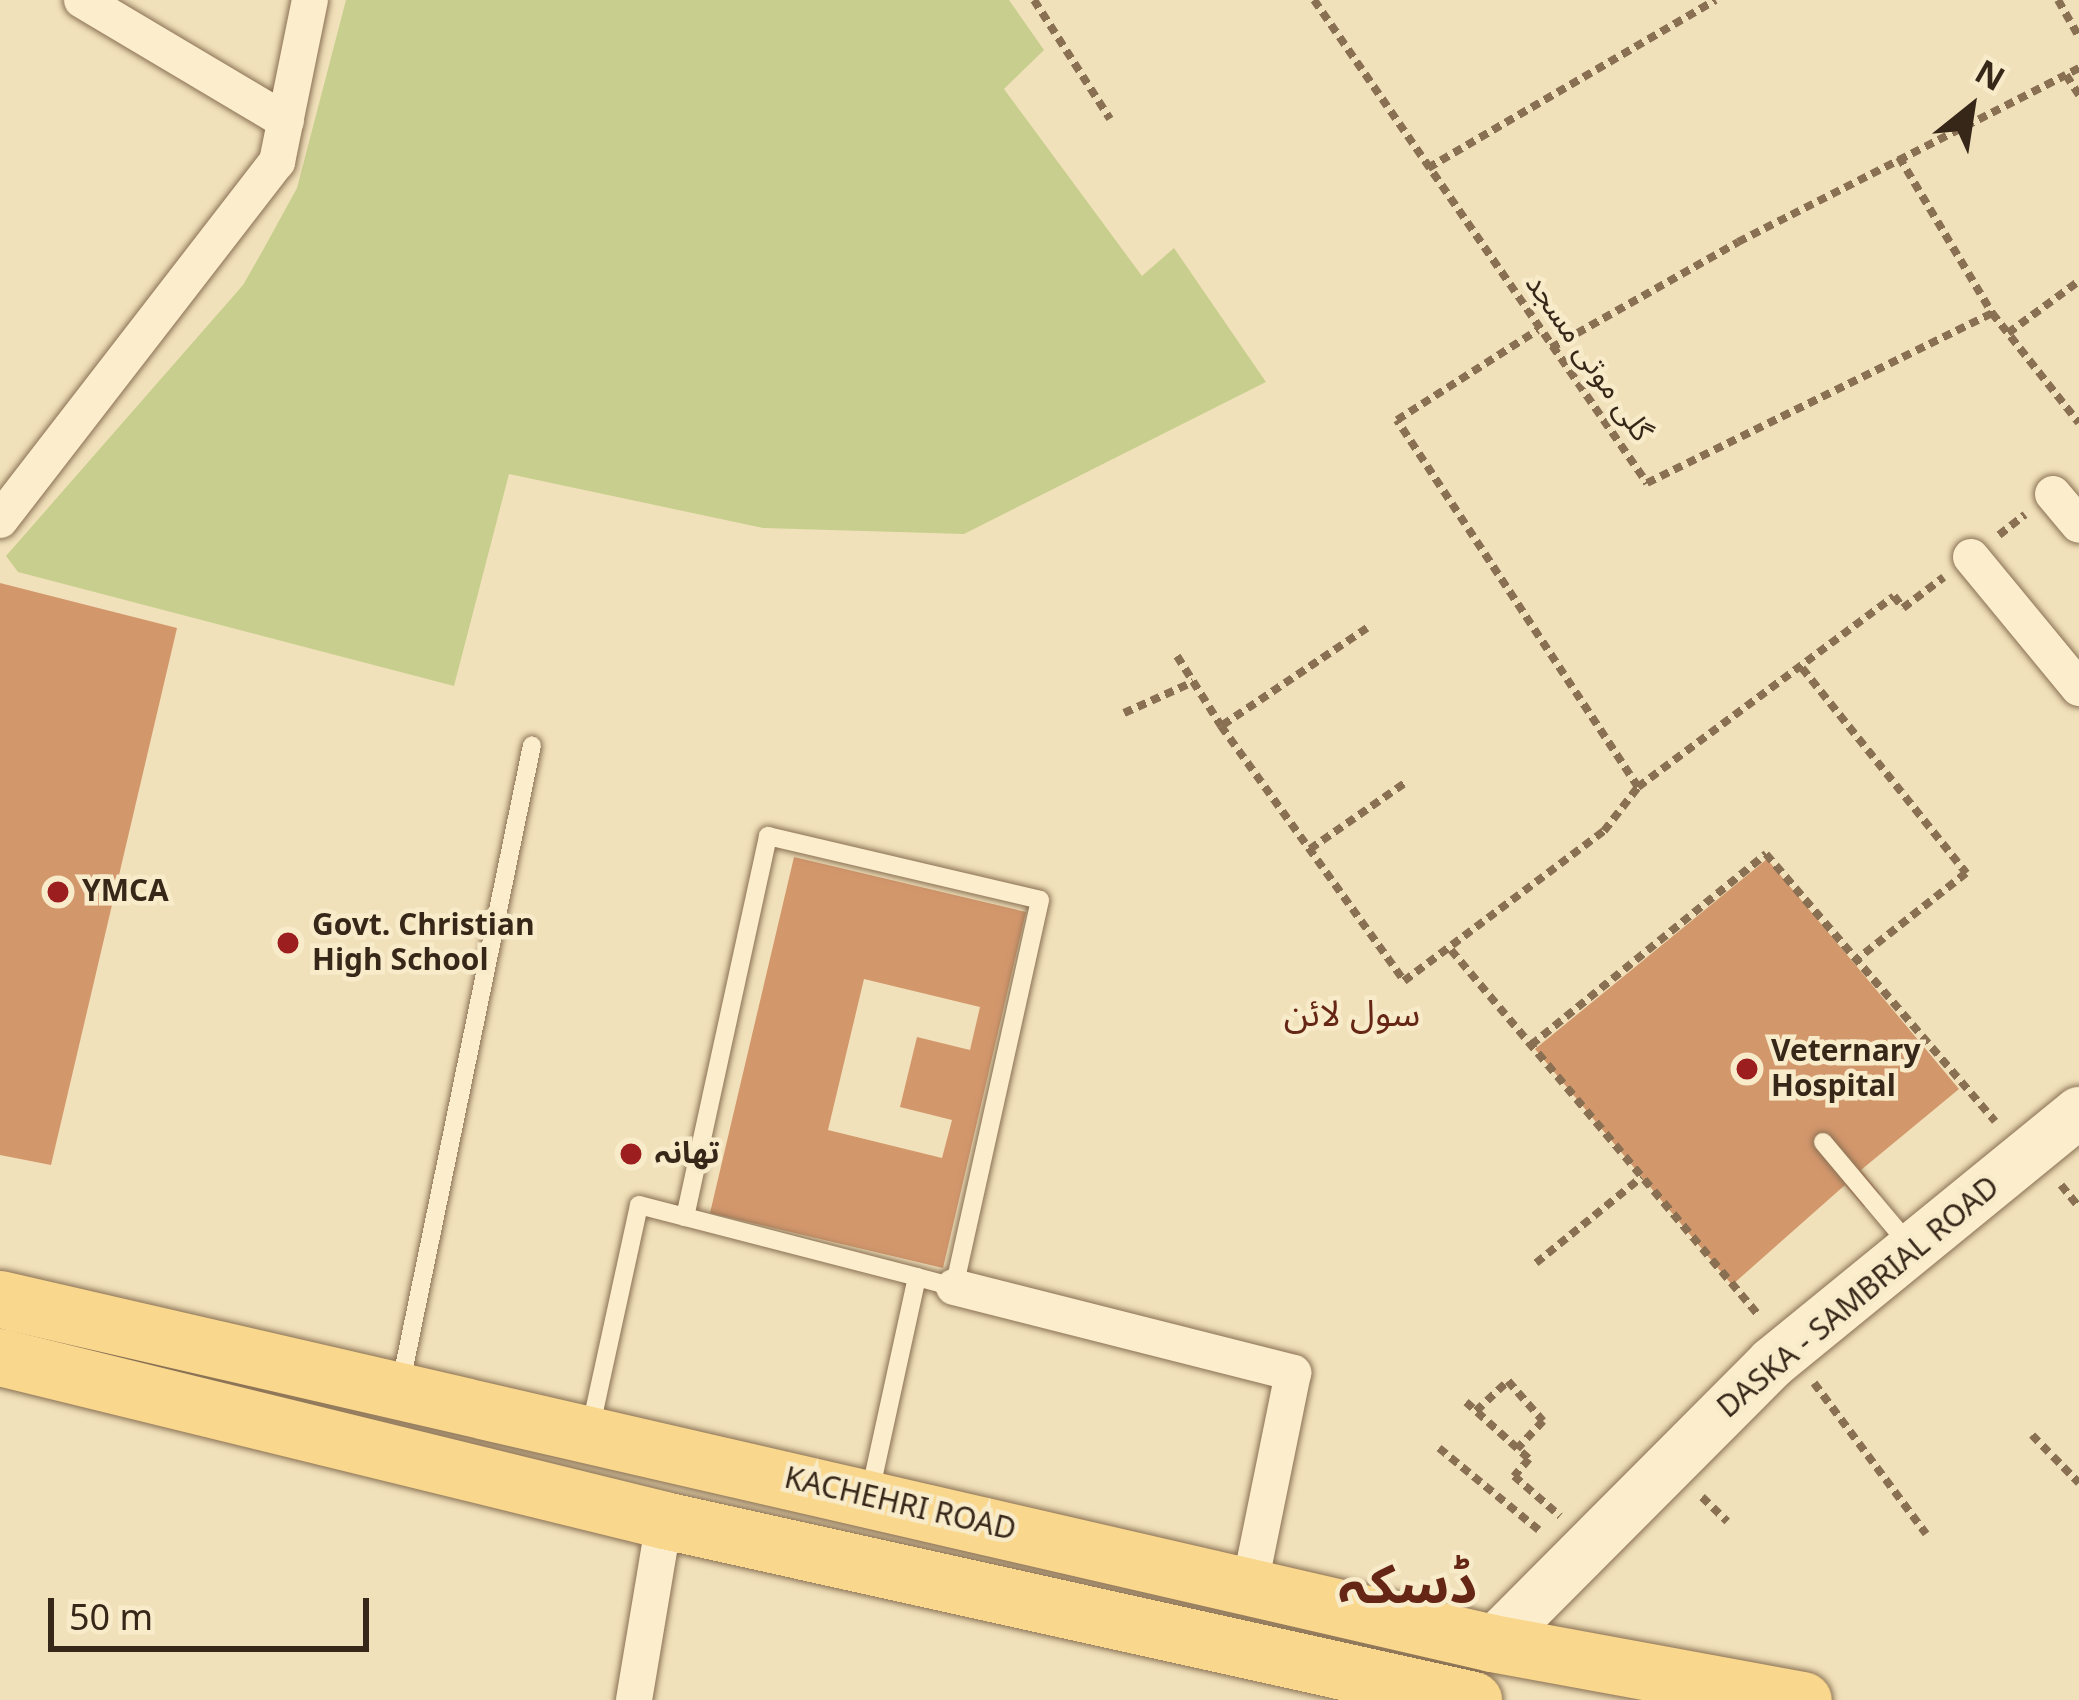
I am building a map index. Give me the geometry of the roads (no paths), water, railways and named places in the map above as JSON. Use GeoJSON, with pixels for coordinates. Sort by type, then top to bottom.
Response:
{"type":"FeatureCollection","features":[{"type":"Feature","properties":{"kind":"main road","name":"KACHEHRI ROAD"},"geometry":{"type":"LineString","coordinates":[[0,1299],[1492,1643],[1803,1700]]}},
{"type":"Feature","properties":{"kind":"main road"},"geometry":{"type":"LineString","coordinates":[[0,1357],[1412,1696],[1473,1700]]}},
{"type":"Feature","properties":{"kind":"main road"},"geometry":{"type":"LineString","coordinates":[[853,1562],[869,1498]]}},
{"type":"Feature","properties":{"kind":"street"},"geometry":{"type":"LineString","coordinates":[[82,0],[286,121]]}},
{"type":"Feature","properties":{"kind":"street"},"geometry":{"type":"LineString","coordinates":[[0,520],[277,161],[310,0]]}},
{"type":"Feature","properties":{"kind":"street"},"geometry":{"type":"LineString","coordinates":[[2054,494],[2079,525]]}},
{"type":"Feature","properties":{"kind":"street"},"geometry":{"type":"LineString","coordinates":[[1971,556],[2079,688]]}},
{"type":"Feature","properties":{"kind":"street","name":"DASKA - SAMBRIAL ROAD"},"geometry":{"type":"LineString","coordinates":[[1492,1643],[1580,1549],[1788,1349],[2079,1112]]}},
{"type":"Feature","properties":{"kind":"street"},"geometry":{"type":"LineString","coordinates":[[954,1287],[1293,1373],[1250,1584]]}},
{"type":"Feature","properties":{"kind":"street"},"geometry":{"type":"LineString","coordinates":[[634,1700],[664,1520]]}},
{"type":"Feature","properties":{"kind":"lane"},"geometry":{"type":"LineString","coordinates":[[399,1392],[532,745]]}},
{"type":"Feature","properties":{"kind":"lane"},"geometry":{"type":"LineString","coordinates":[[589,1434],[639,1205],[685,1217],[917,1277],[954,1287],[1040,900],[768,836],[685,1217]]}},
{"type":"Feature","properties":{"kind":"lane"},"geometry":{"type":"LineString","coordinates":[[1822,1142],[1914,1250]]}},
{"type":"Feature","properties":{"kind":"lane"},"geometry":{"type":"LineString","coordinates":[[869,1498],[917,1277]]}},
{"type":"Feature","properties":{"kind":"place","name":"YMCA"},"geometry":{"type":"Point","coordinates":[58,892]}},
{"type":"Feature","properties":{"kind":"place","name":"Govt. Christian High School"},"geometry":{"type":"Point","coordinates":[288,943]}},
{"type":"Feature","properties":{"kind":"place","name":"Veternary Hospital"},"geometry":{"type":"Point","coordinates":[1747,1069]}},
{"type":"Feature","properties":{"kind":"place","name":"تھانہ"},"geometry":{"type":"Point","coordinates":[631,1154]}},
{"type":"Feature","properties":{"kind":"district","name":"سول لائن"},"geometry":{"type":"Point","coordinates":[1352,1016]}},
{"type":"Feature","properties":{"kind":"district","name":"ڈسکہ"},"geometry":{"type":"Point","coordinates":[1408,1586]}}]}
